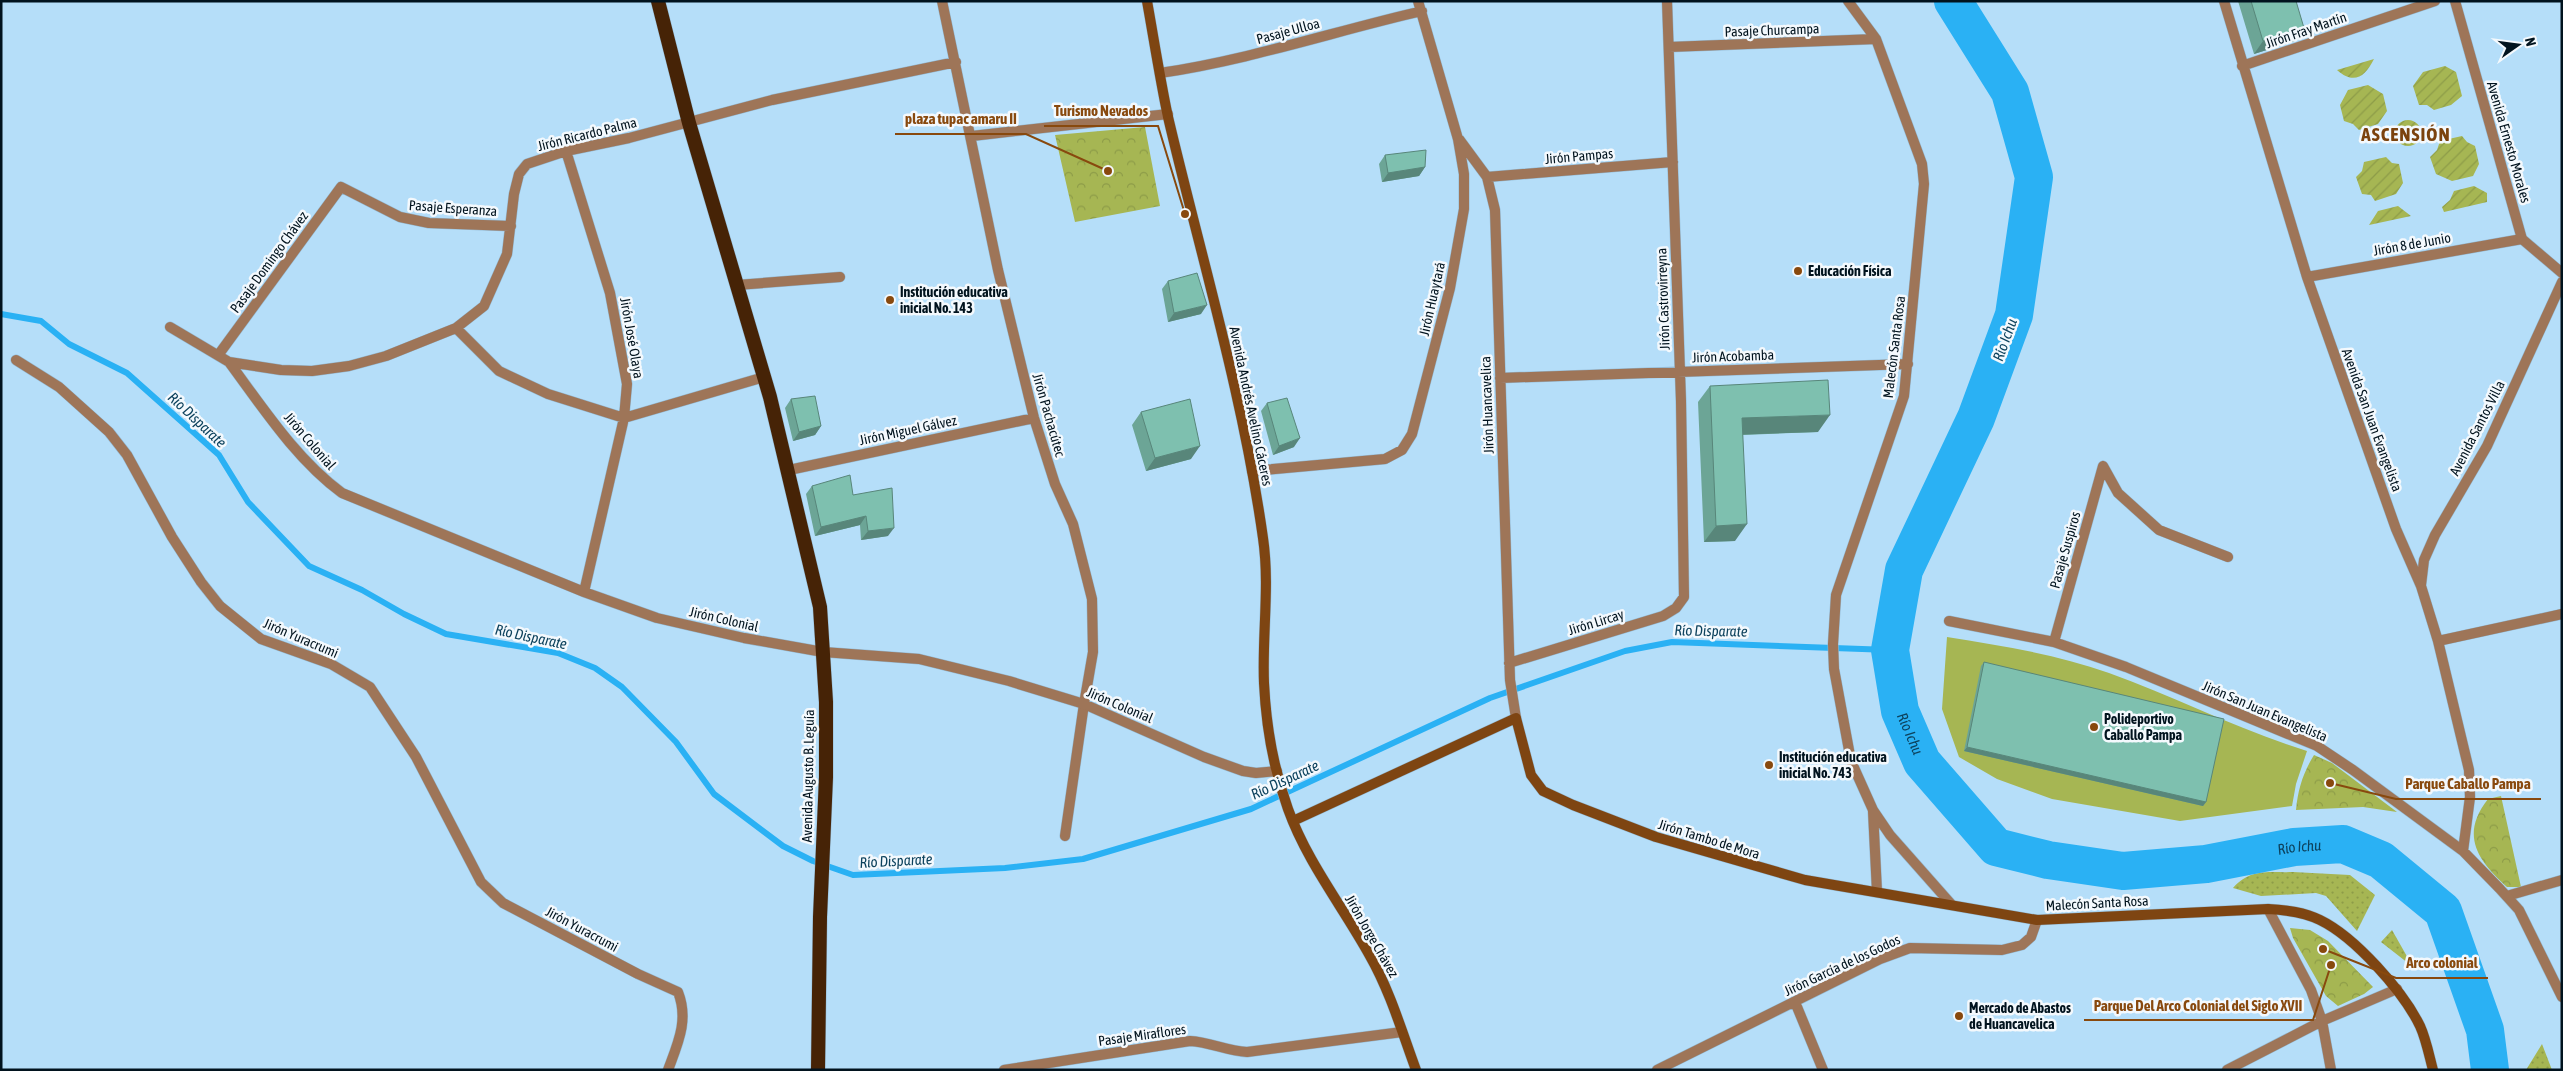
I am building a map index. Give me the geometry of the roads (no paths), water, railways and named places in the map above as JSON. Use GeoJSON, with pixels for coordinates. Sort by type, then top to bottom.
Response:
{"type":"FeatureCollection","features":[{"type":"Feature","properties":{"kind":"highway","name":"Avenida Augusto B. Leguía"},"geometry":{"type":"LineString","coordinates":[[658,1],[689,122],[764,377],[789,470],[820,607],[826,702],[824,818],[820,900],[818,1070]]}},
{"type":"Feature","properties":{"kind":"main road","name":"Avenida Andrés Avelino Cáceres"},"geometry":{"type":"LineString","coordinates":[[1148,1],[1168,114],[1214,299],[1252,471],[1263,540],[1266,580],[1264,681],[1266,716],[1279,775],[1293,821]]}},
{"type":"Feature","properties":{"kind":"main road"},"geometry":{"type":"LineString","coordinates":[[1293,821],[1516,718]]}},
{"type":"Feature","properties":{"kind":"main road","name":"Jirón Tambo de Mora"},"geometry":{"type":"LineString","coordinates":[[1516,718],[1531,775],[1543,791],[1573,805],[1656,837],[1750,866],[1804,880],[1951,904]]}},
{"type":"Feature","properties":{"kind":"main road","name":"Jirón Jorge Chávez"},"geometry":{"type":"LineString","coordinates":[[1293,821],[1326,886],[1371,957],[1386,988],[1416,1070]]}},
{"type":"Feature","properties":{"kind":"main road","name":"Malecón Santa Rosa"},"geometry":{"type":"LineString","coordinates":[[1951,904],[2037,920],[2268,909],[2292,910],[2321,921],[2358,949],[2397,988],[2420,1026],[2433,1070]]}},
{"type":"Feature","properties":{"kind":"street","name":"Jirón Pachacútec"},"geometry":{"type":"LineString","coordinates":[[942,1],[972,136],[998,270],[1034,418],[1055,484],[1073,524],[1092,599],[1093,652],[1065,836]]}},
{"type":"Feature","properties":{"kind":"street","name":"Jirón Castrovirreyna"},"geometry":{"type":"LineString","coordinates":[[1667,1],[1680,371],[1684,597]]}},
{"type":"Feature","properties":{"kind":"street","name":"Malecón Santa Rosa"},"geometry":{"type":"LineString","coordinates":[[1848,1],[1876,39],[1922,164],[1924,184],[1904,396],[1836,595],[1834,613],[1834,670],[1851,761],[1873,810]]}},
{"type":"Feature","properties":{"kind":"street","name":"Avenida San Juan Evangelista"},"geometry":{"type":"LineString","coordinates":[[2224,1],[2306,277],[2396,529],[2421,586],[2438,641],[2469,770],[2470,797],[2463,851]]}},
{"type":"Feature","properties":{"kind":"street","name":"Jirón Fray Martín"},"geometry":{"type":"LineString","coordinates":[[2242,66],[2435,1]]}},
{"type":"Feature","properties":{"kind":"street","name":"Avenida Ernesto Morales"},"geometry":{"type":"LineString","coordinates":[[2455,1],[2522,239]]}},
{"type":"Feature","properties":{"kind":"street","name":"Pasaje Ulloa"},"geometry":{"type":"LineString","coordinates":[[1160,73],[1197,68],[1273,50],[1420,6]]}},
{"type":"Feature","properties":{"kind":"street","name":"Jirón Huaytará"},"geometry":{"type":"LineString","coordinates":[[1252,471],[1385,460],[1402,450],[1412,434],[1450,288],[1464,208],[1464,174],[1458,139],[1420,6]]}},
{"type":"Feature","properties":{"kind":"street","name":"Pasaje Churcampa"},"geometry":{"type":"LineString","coordinates":[[1669,47],[1876,39]]}},
{"type":"Feature","properties":{"kind":"street","name":"Jirón Ricardo Palma"},"geometry":{"type":"LineString","coordinates":[[170,327],[219,354],[229,362],[281,370],[312,371],[349,366],[386,356],[456,328],[484,306],[507,254],[519,174],[527,164],[566,152],[772,100],[956,62]]}},
{"type":"Feature","properties":{"kind":"street"},"geometry":{"type":"LineString","coordinates":[[972,136],[1168,114]]}},
{"type":"Feature","properties":{"kind":"street","name":"Jirón Huancavelica"},"geometry":{"type":"LineString","coordinates":[[1458,139],[1487,177],[1495,210],[1509,663],[1513,698]]}},
{"type":"Feature","properties":{"kind":"street","name":"Jirón José Olaya"},"geometry":{"type":"LineString","coordinates":[[566,152],[610,293],[627,384],[624,418],[584,592]]}},
{"type":"Feature","properties":{"kind":"street","name":"Jirón Pampas"},"geometry":{"type":"LineString","coordinates":[[1487,177],[1673,162]]}},
{"type":"Feature","properties":{"kind":"street","name":"Pasaje Esperanza"},"geometry":{"type":"LineString","coordinates":[[341,187],[400,218],[429,223],[510,226]]}},
{"type":"Feature","properties":{"kind":"street","name":"Pasaje Domingo Chávez"},"geometry":{"type":"LineString","coordinates":[[219,354],[341,187]]}},
{"type":"Feature","properties":{"kind":"street"},"geometry":{"type":"LineString","coordinates":[[2522,239],[2562,274]]}},
{"type":"Feature","properties":{"kind":"street","name":"Jirón 8 de Junio"},"geometry":{"type":"LineString","coordinates":[[2306,277],[2522,239]]}},
{"type":"Feature","properties":{"kind":"street"},"geometry":{"type":"LineString","coordinates":[[737,285],[840,277]]}},
{"type":"Feature","properties":{"kind":"street","name":"Avenida Santos Villa"},"geometry":{"type":"LineString","coordinates":[[2421,586],[2424,560],[2435,535],[2486,446],[2562,282]]}},
{"type":"Feature","properties":{"kind":"street"},"geometry":{"type":"LineString","coordinates":[[456,328],[499,371],[548,394],[624,418],[764,377]]}},
{"type":"Feature","properties":{"kind":"street","name":"Jirón Yuracrumi"},"geometry":{"type":"LineString","coordinates":[[16,360],[59,387],[109,432],[127,455],[172,537],[201,582],[220,606],[261,639],[331,664],[370,687],[416,757],[481,882],[503,903],[638,974],[678,992],[683,1004],[683,1032],[668,1070]]}},
{"type":"Feature","properties":{"kind":"street","name":"Jirón Colonial"},"geometry":{"type":"LineString","coordinates":[[229,362],[265,411],[320,477],[342,493],[584,592],[657,618],[744,638],[823,652],[919,659],[1009,681],[1084,704],[1204,757],[1243,771],[1279,775]]}},
{"type":"Feature","properties":{"kind":"street","name":"Jirón Acobamba"},"geometry":{"type":"LineString","coordinates":[[1500,378],[1908,364]]}},
{"type":"Feature","properties":{"kind":"street","name":"Jirón Miguel Gálvez"},"geometry":{"type":"LineString","coordinates":[[789,470],[1034,418]]}},
{"type":"Feature","properties":{"kind":"street","name":"Pasaje Suspiros"},"geometry":{"type":"LineString","coordinates":[[2054,642],[2103,466],[2118,493],[2159,530],[2228,557]]}},
{"type":"Feature","properties":{"kind":"street","name":"Jirón Lircay"},"geometry":{"type":"LineString","coordinates":[[1509,663],[1663,616],[1676,608],[1684,597]]}},
{"type":"Feature","properties":{"kind":"street"},"geometry":{"type":"LineString","coordinates":[[2438,641],[2562,614]]}},
{"type":"Feature","properties":{"kind":"street","name":"Jirón San Juan Evangelista"},"geometry":{"type":"LineString","coordinates":[[1949,621],[2054,642],[2126,667],[2317,746],[2353,770],[2463,851],[2507,896],[2519,910],[2560,986],[2562,997]]}},
{"type":"Feature","properties":{"kind":"street","name":"Jirón Tambo de Mora"},"geometry":{"type":"LineString","coordinates":[[1513,698],[1516,718]]}},
{"type":"Feature","properties":{"kind":"street"},"geometry":{"type":"LineString","coordinates":[[1873,810],[1877,892]]}},
{"type":"Feature","properties":{"kind":"street"},"geometry":{"type":"LineString","coordinates":[[1873,810],[1890,835],[1951,904]]}},
{"type":"Feature","properties":{"kind":"street"},"geometry":{"type":"LineString","coordinates":[[2507,896],[2562,880]]}},
{"type":"Feature","properties":{"kind":"street"},"geometry":{"type":"LineString","coordinates":[[2268,909],[2310,990],[2322,1021],[2331,1070]]}},
{"type":"Feature","properties":{"kind":"street","name":"Jirón García de los Godos"},"geometry":{"type":"LineString","coordinates":[[1657,1070],[1880,959],[1910,948],[2002,950],[2022,945],[2031,936],[2037,920]]}},
{"type":"Feature","properties":{"kind":"street"},"geometry":{"type":"LineString","coordinates":[[2228,1070],[2322,1021],[2397,988]]}},
{"type":"Feature","properties":{"kind":"street"},"geometry":{"type":"LineString","coordinates":[[1795,1002],[1823,1070]]}},
{"type":"Feature","properties":{"kind":"street","name":"Pasaje Miraflores"},"geometry":{"type":"LineString","coordinates":[[1004,1070],[1190,1041],[1206,1042],[1232,1051],[1247,1052],[1402,1032]]}},
{"type":"Feature","properties":{"kind":"waterway","name":"Río Ichu"},"geometry":{"type":"LineString","coordinates":[[1953,1],[2010,92],[2034,177],[2014,315],[1976,418],[1904,570],[1890,650],[1900,711],[1922,762],[1996,847],[2048,860],[2123,871],[2206,864],[2294,847],[2343,844],[2381,860],[2443,911],[2485,1030],[2490,1070]]}},
{"type":"Feature","properties":{"kind":"waterway","name":"Río Disparate"},"geometry":{"type":"LineString","coordinates":[[1,314],[41,321],[69,344],[127,373],[219,455],[248,502],[309,566],[362,590],[404,614],[446,634],[558,653],[595,668],[622,687],[676,742],[714,794],[783,846],[813,861],[853,875],[1005,868],[1083,859],[1251,809],[1490,698],[1625,651],[1672,642],[1890,650]]}},
{"type":"Feature","properties":{"kind":"place","name":"plaza tupac amaru II"},"geometry":{"type":"Point","coordinates":[1108,171]}},
{"type":"Feature","properties":{"kind":"place","name":"Turismo Nevados"},"geometry":{"type":"Point","coordinates":[1185,214]}},
{"type":"Feature","properties":{"kind":"place","name":"Educación Física"},"geometry":{"type":"Point","coordinates":[1798,271]}},
{"type":"Feature","properties":{"kind":"place","name":"Institución educativa inicial No. 143"},"geometry":{"type":"Point","coordinates":[890,300]}},
{"type":"Feature","properties":{"kind":"place","name":"Polideportivo Caballo Pampa"},"geometry":{"type":"Point","coordinates":[2094,727]}},
{"type":"Feature","properties":{"kind":"place","name":"Institución educativa inicial No. 743"},"geometry":{"type":"Point","coordinates":[1769,765]}},
{"type":"Feature","properties":{"kind":"place","name":"Parque Caballo Pampa"},"geometry":{"type":"Point","coordinates":[2330,783]}},
{"type":"Feature","properties":{"kind":"place","name":"Arco colonial"},"geometry":{"type":"Point","coordinates":[2323,949]}},
{"type":"Feature","properties":{"kind":"place","name":"Parque Del Arco Colonial del Siglo XVII"},"geometry":{"type":"Point","coordinates":[2331,965]}},
{"type":"Feature","properties":{"kind":"place","name":"Mercado de Abastos de Huancavelica"},"geometry":{"type":"Point","coordinates":[1959,1016]}},
{"type":"Feature","properties":{"kind":"district","name":"ASCENSIÓN"},"geometry":{"type":"Point","coordinates":[2406,134]}}]}
